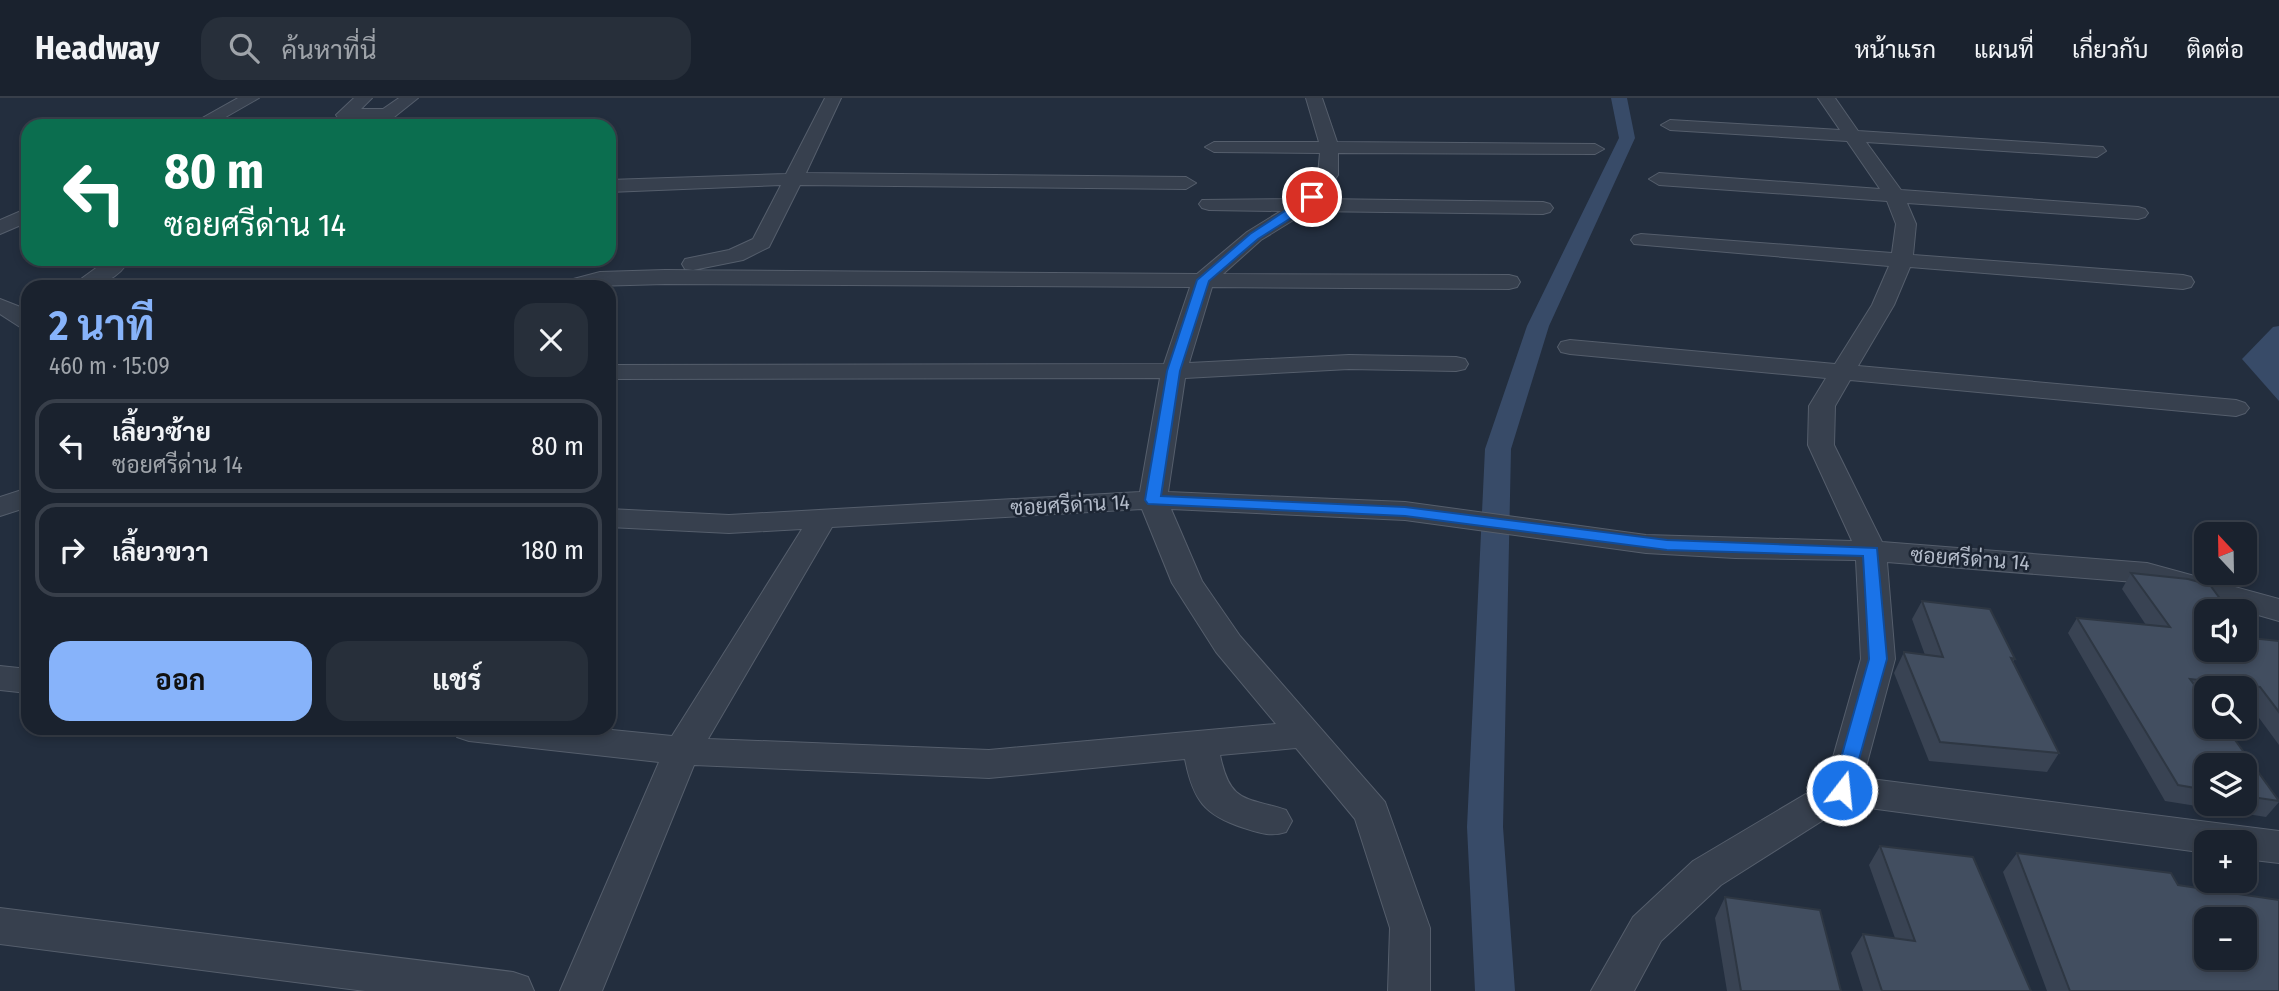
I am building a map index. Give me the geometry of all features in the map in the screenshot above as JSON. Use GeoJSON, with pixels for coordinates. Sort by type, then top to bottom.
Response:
{"type":"FeatureCollection","features":[{"type":"Feature","properties":{"kind":"street"},"geometry":{"type":"LineString","coordinates":[[210,119],[251,98]]}},
{"type":"Feature","properties":{"kind":"street"},"geometry":{"type":"LineString","coordinates":[[363,98],[345,115],[387,114],[410,98]]}},
{"type":"Feature","properties":{"kind":"street"},"geometry":{"type":"LineString","coordinates":[[596,280],[735,256],[762,243],[833,98]]}},
{"type":"Feature","properties":{"kind":"street"},"geometry":{"type":"LineString","coordinates":[[1314,98],[1329,146],[1328,175],[1306,204],[1254,236],[1203,280],[1174,371],[1153,500],[1187,583],[1228,643],[1307,733],[1371,813],[1410,928],[1409,991]]}},
{"type":"Feature","properties":{"kind":"street"},"geometry":{"type":"LineString","coordinates":[[1826,98],[1894,195],[1906,224],[1902,261],[1883,305],[1841,370],[1822,406],[1821,445],[1871,551],[1878,659],[1842,790]]}},
{"type":"Feature","properties":{"kind":"street"},"geometry":{"type":"LineString","coordinates":[[1670,125],[2096,151]]}},
{"type":"Feature","properties":{"kind":"street"},"geometry":{"type":"LineString","coordinates":[[1214,147],[1595,149]]}},
{"type":"Feature","properties":{"kind":"street"},"geometry":{"type":"LineString","coordinates":[[616,186],[795,179],[1186,183]]}},
{"type":"Feature","properties":{"kind":"street"},"geometry":{"type":"LineString","coordinates":[[1659,179],[2138,213]]}},
{"type":"Feature","properties":{"kind":"street"},"geometry":{"type":"LineString","coordinates":[[1209,204],[1542,208]]}},
{"type":"Feature","properties":{"kind":"street"},"geometry":{"type":"LineString","coordinates":[[0,228],[21,218]]}},
{"type":"Feature","properties":{"kind":"street"},"geometry":{"type":"LineString","coordinates":[[1641,240],[2183,282]]}},
{"type":"Feature","properties":{"kind":"street"},"geometry":{"type":"LineString","coordinates":[[92,280],[113,266]]}},
{"type":"Feature","properties":{"kind":"street"},"geometry":{"type":"LineString","coordinates":[[600,279],[665,277],[1509,282]]}},
{"type":"Feature","properties":{"kind":"street"},"geometry":{"type":"LineString","coordinates":[[1570,347],[2236,408]]}},
{"type":"Feature","properties":{"kind":"street"},"geometry":{"type":"LineString","coordinates":[[616,372],[1174,371],[1349,362],[1456,364]]}},
{"type":"Feature","properties":{"kind":"street"},"geometry":{"type":"LineString","coordinates":[[0,507],[21,500]]}},
{"type":"Feature","properties":{"kind":"street","name":"ซอยศรีด่าน 14"},"geometry":{"type":"LineString","coordinates":[[616,518],[729,524],[1153,500],[1405,511],[1646,544],[1735,549],[1871,551],[2147,573],[2279,610]]}},
{"type":"Feature","properties":{"kind":"street"},"geometry":{"type":"LineString","coordinates":[[581,991],[682,751],[823,518]]}},
{"type":"Feature","properties":{"kind":"street"},"geometry":{"type":"LineString","coordinates":[[0,678],[21,680]]}},
{"type":"Feature","properties":{"kind":"street"},"geometry":{"type":"LineString","coordinates":[[534,735],[682,751],[989,764],[1307,733]]}},
{"type":"Feature","properties":{"kind":"street"},"geometry":{"type":"LineString","coordinates":[[1200,743],[1206,780],[1212,794],[1222,805],[1241,814],[1273,821]]}},
{"type":"Feature","properties":{"kind":"street"},"geometry":{"type":"LineString","coordinates":[[1612,991],[1647,929],[1707,873],[1842,790],[2194,836]]}},
{"type":"Feature","properties":{"kind":"street"},"geometry":{"type":"LineString","coordinates":[[2257,844],[2279,847]]}},
{"type":"Feature","properties":{"kind":"street"},"geometry":{"type":"LineString","coordinates":[[0,926],[513,991]]}},
{"type":"Feature","properties":{"kind":"water"},"geometry":{"type":"Polygon","coordinates":[[[2279,326],[2279,401],[2242,359],[2273,327],[2279,326]]]}},
{"type":"Feature","properties":{"kind":"building"},"geometry":{"type":"Polygon","coordinates":[[[2131,573],[2188,579],[2194,581],[2194,585],[2210,585],[2220,599],[2194,599],[2194,662],[2257,662],[2257,639],[2279,641],[2279,712],[2257,687],[2257,676],[2194,676],[2194,679],[2190,679],[2194,684],[2194,739],[2234,739],[2244,753],[2194,753],[2194,788],[2178,785],[2077,618],[2170,627],[2131,573]]]}},
{"type":"Feature","properties":{"kind":"building"},"geometry":{"type":"Polygon","coordinates":[[[1922,601],[1990,609],[2015,659],[2011,658],[2059,753],[1940,742],[1904,654],[1943,657],[1922,601]]]}},
{"type":"Feature","properties":{"kind":"building"},"geometry":{"type":"Polygon","coordinates":[[[2257,770],[2279,801],[2257,798],[2257,770]]]}},
{"type":"Feature","properties":{"kind":"building"},"geometry":{"type":"Polygon","coordinates":[[[1880,846],[1973,857],[2031,991],[1882,991],[1863,934],[1915,941],[1880,846]]]}},
{"type":"Feature","properties":{"kind":"building"},"geometry":{"type":"Polygon","coordinates":[[[2017,853],[2171,873],[2178,885],[2194,887],[2194,893],[2232,893],[2279,900],[2279,991],[2070,991],[2017,853]]]}},
{"type":"Feature","properties":{"kind":"building"},"geometry":{"type":"Polygon","coordinates":[[[1725,897],[1820,910],[1841,991],[1741,991],[1725,897]]]}},
{"type":"Feature","properties":{"kind":"waterway"},"geometry":{"type":"LineString","coordinates":[[1495,991],[1485,827],[1498,449],[1538,326],[1627,138],[1619,98]]}},
{"type":"Feature","properties":{"kind":"route"},"geometry":{"type":"LineString","coordinates":[[1312,197],[1306,204],[1254,236],[1203,280],[1174,371],[1153,500],[1405,511],[1646,544],[1735,549],[1871,551],[1878,659],[1842,790]]}}]}
